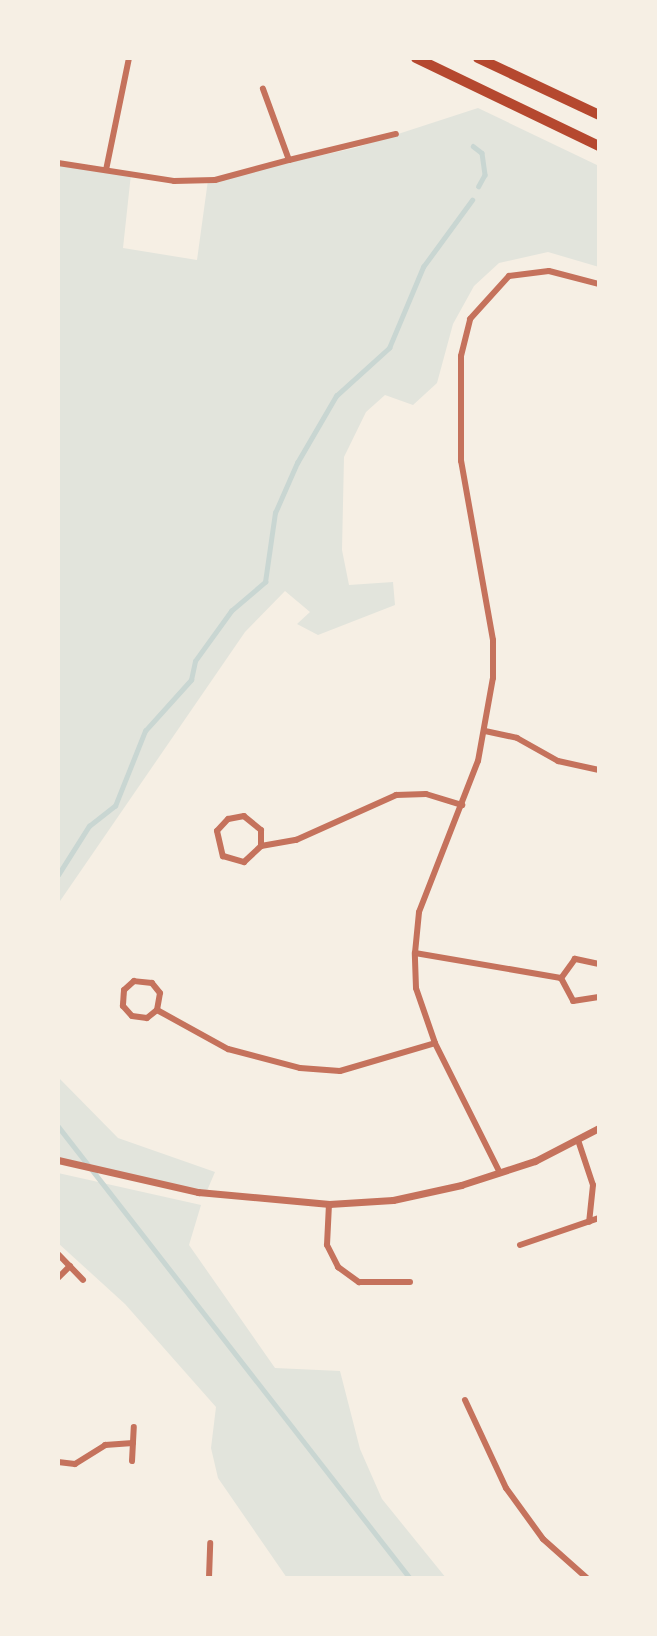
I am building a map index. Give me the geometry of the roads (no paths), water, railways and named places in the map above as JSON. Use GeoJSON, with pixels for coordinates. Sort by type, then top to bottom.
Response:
{"type":"FeatureCollection","features":[{"type":"Feature","properties":{"kind":"highway"},"geometry":{"type":"LineString","coordinates":[[416,58],[599,146]]}},
{"type":"Feature","properties":{"kind":"highway"},"geometry":{"type":"LineString","coordinates":[[478,58],[599,116]]}},
{"type":"Feature","properties":{"kind":"street"},"geometry":{"type":"LineString","coordinates":[[106,170],[129,58]]}},
{"type":"Feature","properties":{"kind":"street"},"geometry":{"type":"LineString","coordinates":[[262,89],[289,160]]}},
{"type":"Feature","properties":{"kind":"street"},"geometry":{"type":"LineString","coordinates":[[58,163],[174,181],[215,180],[396,134]]}},
{"type":"Feature","properties":{"kind":"street"},"geometry":{"type":"LineString","coordinates":[[500,1173],[435,1043],[416,988],[415,953],[419,912],[462,804],[485,731],[493,640],[459,422],[461,356],[470,319],[509,276],[549,271],[599,284]]}},
{"type":"Feature","properties":{"kind":"street"},"geometry":{"type":"LineString","coordinates":[[485,731],[599,770]]}},
{"type":"Feature","properties":{"kind":"street"},"geometry":{"type":"LineString","coordinates":[[261,846],[261,830],[244,816],[228,818],[217,831],[218,849],[230,860],[252,858],[261,846],[296,840],[396,795],[426,794],[462,804]]}},
{"type":"Feature","properties":{"kind":"street"},"geometry":{"type":"LineString","coordinates":[[415,953],[561,978]]}},
{"type":"Feature","properties":{"kind":"street"},"geometry":{"type":"LineString","coordinates":[[561,978],[575,960],[599,964]]}},
{"type":"Feature","properties":{"kind":"street"},"geometry":{"type":"LineString","coordinates":[[561,978],[573,1001],[599,997]]}},
{"type":"Feature","properties":{"kind":"street"},"geometry":{"type":"LineString","coordinates":[[134,981],[152,983],[160,993],[157,1010],[147,1018],[132,1016],[123,1006],[124,990],[134,981]]}},
{"type":"Feature","properties":{"kind":"street"},"geometry":{"type":"LineString","coordinates":[[157,1010],[228,1049],[300,1068],[340,1071],[435,1043]]}},
{"type":"Feature","properties":{"kind":"street"},"geometry":{"type":"LineString","coordinates":[[58,1160],[198,1192],[329,1204],[393,1200],[500,1173],[578,1140],[599,1128]]}},
{"type":"Feature","properties":{"kind":"street"},"geometry":{"type":"LineString","coordinates":[[578,1140],[593,1185],[589,1222]]}},
{"type":"Feature","properties":{"kind":"street"},"geometry":{"type":"LineString","coordinates":[[329,1204],[327,1245],[338,1267],[359,1282],[410,1282]]}},
{"type":"Feature","properties":{"kind":"street"},"geometry":{"type":"LineString","coordinates":[[520,1245],[599,1218]]}},
{"type":"Feature","properties":{"kind":"street"},"geometry":{"type":"LineString","coordinates":[[58,1254],[83,1280]]}},
{"type":"Feature","properties":{"kind":"street"},"geometry":{"type":"LineString","coordinates":[[58,1278],[70,1266]]}},
{"type":"Feature","properties":{"kind":"street"},"geometry":{"type":"LineString","coordinates":[[466,1399],[520,1510],[587,1578]]}},
{"type":"Feature","properties":{"kind":"street"},"geometry":{"type":"LineString","coordinates":[[132,1461],[134,1427]]}},
{"type":"Feature","properties":{"kind":"street"},"geometry":{"type":"LineString","coordinates":[[58,1462],[75,1464],[105,1445],[133,1443]]}},
{"type":"Feature","properties":{"kind":"street"},"geometry":{"type":"LineString","coordinates":[[209,1578],[210,1543]]}},
{"type":"Feature","properties":{"kind":"waterway"},"geometry":{"type":"LineString","coordinates":[[473,146],[482,153],[485,175],[479,186]]}},
{"type":"Feature","properties":{"kind":"waterway"},"geometry":{"type":"LineString","coordinates":[[58,875],[89,826],[115,806],[145,731],[191,680],[195,661],[231,611],[265,582],[275,513],[297,463],[336,396],[389,348],[423,267],[472,200]]}},
{"type":"Feature","properties":{"kind":"waterway"},"geometry":{"type":"LineString","coordinates":[[58,1126],[410,1578]]}}]}
